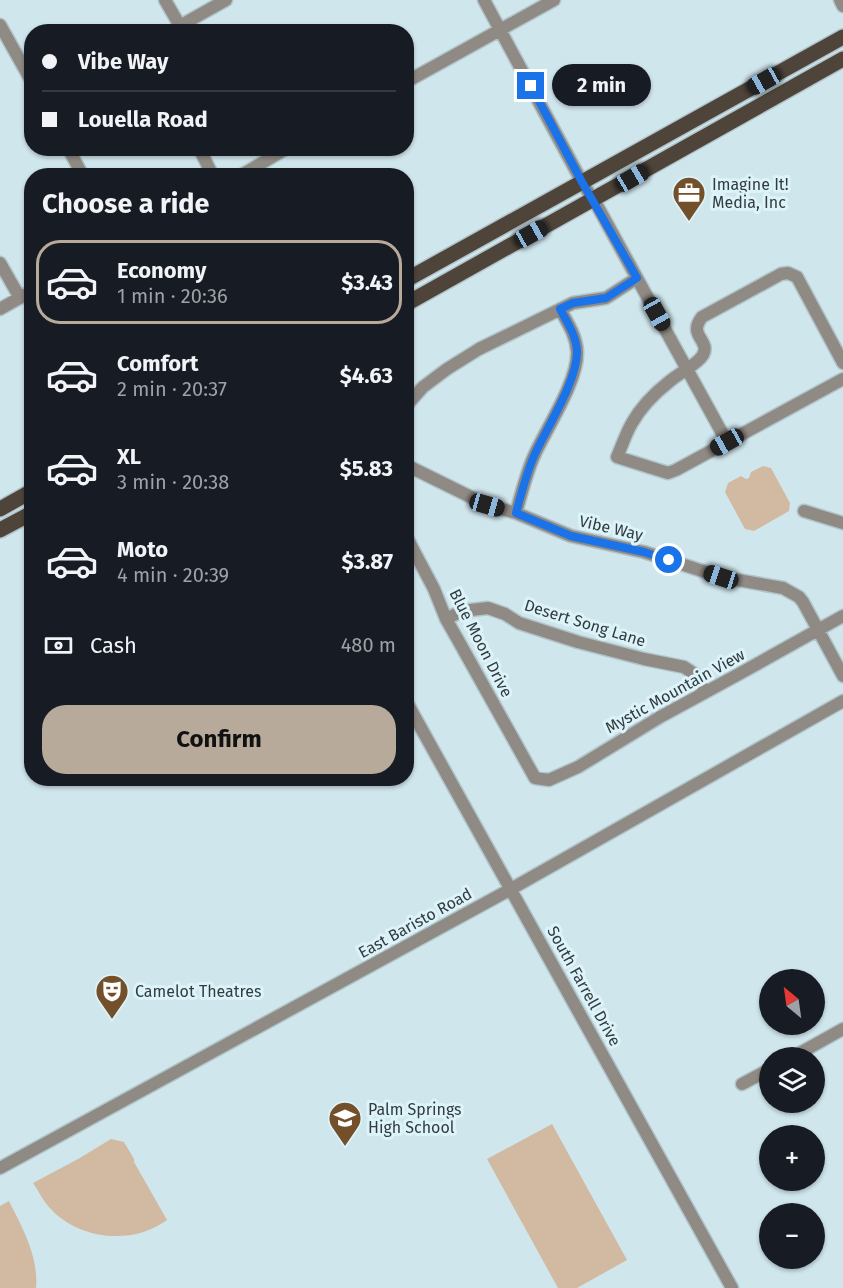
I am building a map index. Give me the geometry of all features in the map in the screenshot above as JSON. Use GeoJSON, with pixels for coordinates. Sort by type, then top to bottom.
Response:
{"type":"FeatureCollection","features":[{"type":"Feature","properties":{"kind":"main road"},"geometry":{"type":"LineString","coordinates":[[414,276],[843,37]]}},
{"type":"Feature","properties":{"kind":"main road"},"geometry":{"type":"LineString","coordinates":[[414,300],[843,59]]}},
{"type":"Feature","properties":{"kind":"main road"},"geometry":{"type":"LineString","coordinates":[[0,509],[24,496]]}},
{"type":"Feature","properties":{"kind":"main road"},"geometry":{"type":"LineString","coordinates":[[0,530],[24,517]]}},
{"type":"Feature","properties":{"kind":"street"},"geometry":{"type":"LineString","coordinates":[[165,0],[172,24]]}},
{"type":"Feature","properties":{"kind":"street"},"geometry":{"type":"LineString","coordinates":[[183,24],[226,0]]}},
{"type":"Feature","properties":{"kind":"street"},"geometry":{"type":"LineString","coordinates":[[484,0],[582,182],[727,442]]}},
{"type":"Feature","properties":{"kind":"street"},"geometry":{"type":"LineString","coordinates":[[414,78],[554,0]]}},
{"type":"Feature","properties":{"kind":"street"},"geometry":{"type":"LineString","coordinates":[[840,0],[843,6]]}},
{"type":"Feature","properties":{"kind":"street"},"geometry":{"type":"LineString","coordinates":[[0,25],[24,68]]}},
{"type":"Feature","properties":{"kind":"street"},"geometry":{"type":"LineString","coordinates":[[253,168],[274,156]]}},
{"type":"Feature","properties":{"kind":"street"},"geometry":{"type":"LineString","coordinates":[[0,263],[20,298]]}},
{"type":"Feature","properties":{"kind":"street"},"geometry":{"type":"LineString","coordinates":[[843,363],[796,277],[788,273],[781,274],[702,317],[697,324],[696,332],[704,345],[705,352],[700,360],[670,381],[650,400],[632,422],[617,457],[668,473],[843,379]]}},
{"type":"Feature","properties":{"kind":"street"},"geometry":{"type":"LineString","coordinates":[[414,397],[423,387],[447,369],[479,349],[573,303],[606,298],[637,278]]}},
{"type":"Feature","properties":{"kind":"street"},"geometry":{"type":"LineString","coordinates":[[0,309],[24,296]]}},
{"type":"Feature","properties":{"kind":"street"},"geometry":{"type":"LineString","coordinates":[[516,513],[533,459],[566,392],[576,365],[577,350],[573,331],[560,309]]}},
{"type":"Feature","properties":{"kind":"street","name":"Vibe Way"},"geometry":{"type":"LineString","coordinates":[[414,469],[487,505],[516,513],[571,536],[644,552],[721,577],[783,588],[799,597],[843,676]]}},
{"type":"Feature","properties":{"kind":"street"},"geometry":{"type":"LineString","coordinates":[[804,511],[843,523]]}},
{"type":"Feature","properties":{"kind":"street","name":"Blue Moon Drive"},"geometry":{"type":"LineString","coordinates":[[414,551],[434,589],[446,619],[527,763]]}},
{"type":"Feature","properties":{"kind":"street","name":"Desert Song Lane"},"geometry":{"type":"LineString","coordinates":[[446,619],[462,611],[488,608],[519,622],[578,642],[684,667],[696,675],[705,692]]}},
{"type":"Feature","properties":{"kind":"street","name":"Mystic Mountain View"},"geometry":{"type":"LineString","coordinates":[[527,763],[535,778],[549,780],[562,775],[660,717],[843,616]]}},
{"type":"Feature","properties":{"kind":"street","name":"East Baristo Road"},"geometry":{"type":"LineString","coordinates":[[0,1168],[511,889],[843,701]]}},
{"type":"Feature","properties":{"kind":"street","name":"South Farrell Drive"},"geometry":{"type":"LineString","coordinates":[[414,715],[732,1288]]}},
{"type":"Feature","properties":{"kind":"street"},"geometry":{"type":"LineString","coordinates":[[810,1047],[843,1029]]}},
{"type":"Feature","properties":{"kind":"street"},"geometry":{"type":"LineString","coordinates":[[742,1084],[759,1075]]}},
{"type":"Feature","properties":{"kind":"shaded area"},"geometry":{"type":"Polygon","coordinates":[[[763,466],[771,468],[790,503],[789,511],[754,531],[745,529],[725,492],[728,483],[741,476],[749,478],[751,472],[763,466]]]}},
{"type":"Feature","properties":{"kind":"shaded area"},"geometry":{"type":"Polygon","coordinates":[[[552,1124],[627,1260],[577,1288],[558,1288],[487,1159],[552,1124]]]}},
{"type":"Feature","properties":{"kind":"shaded area"},"geometry":{"type":"Polygon","coordinates":[[[111,1139],[124,1142],[167,1220],[138,1234],[105,1236],[74,1226],[60,1217],[46,1203],[33,1183],[111,1139]]]}},
{"type":"Feature","properties":{"kind":"shaded area"},"geometry":{"type":"Polygon","coordinates":[[[9,1201],[32,1254],[36,1288],[0,1288],[0,1206],[9,1201]]]}},
{"type":"Feature","properties":{"kind":"place","name":"Imagine It! Media, Inc"},"geometry":{"type":"Point","coordinates":[689,222]}},
{"type":"Feature","properties":{"kind":"place","name":"Camelot Theatres"},"geometry":{"type":"Point","coordinates":[112,1020]}},
{"type":"Feature","properties":{"kind":"place","name":"Palm Springs High School"},"geometry":{"type":"Point","coordinates":[345,1147]}},
{"type":"Feature","properties":{"kind":"route"},"geometry":{"type":"LineString","coordinates":[[531,86],[637,278],[606,298],[573,303],[560,309],[573,331],[577,350],[576,365],[566,392],[533,459],[516,513],[571,536],[644,552],[669,560]]}}]}
